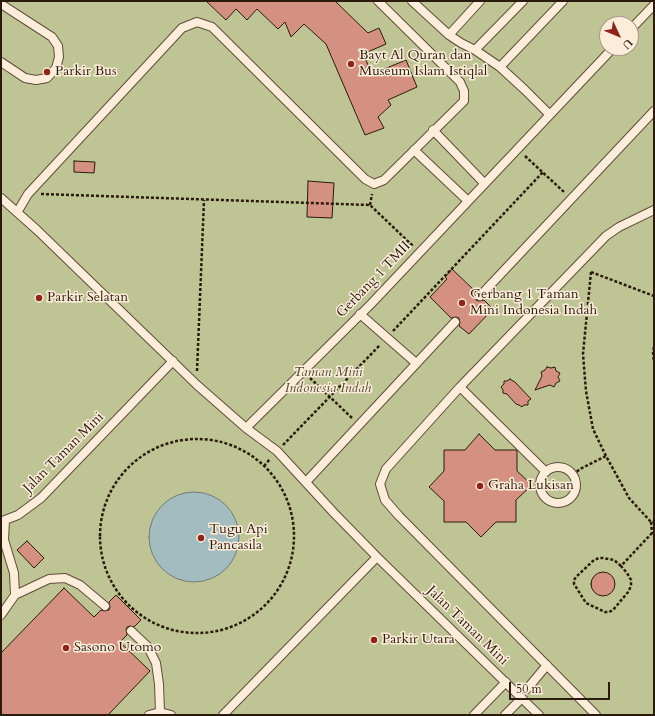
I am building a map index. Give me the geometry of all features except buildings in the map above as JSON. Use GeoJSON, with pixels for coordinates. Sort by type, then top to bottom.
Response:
{"type":"FeatureCollection","features":[{"type":"Feature","properties":{"kind":"lane"},"geometry":{"type":"LineString","coordinates":[[18,212],[28,194],[182,28],[197,22],[212,27],[365,179],[374,184],[384,180],[464,101],[464,91],[460,82],[378,1]]}},
{"type":"Feature","properties":{"kind":"lane"},"geometry":{"type":"LineString","coordinates":[[412,1],[449,34],[500,67],[549,114]]}},
{"type":"Feature","properties":{"kind":"lane"},"geometry":{"type":"LineString","coordinates":[[449,34],[480,1]]}},
{"type":"Feature","properties":{"kind":"lane"},"geometry":{"type":"LineString","coordinates":[[475,50],[523,1]]}},
{"type":"Feature","properties":{"kind":"lane"},"geometry":{"type":"LineString","coordinates":[[500,67],[563,1]]}},
{"type":"Feature","properties":{"kind":"lane"},"geometry":{"type":"LineString","coordinates":[[1,4],[52,37],[58,46],[60,58],[56,68],[47,78],[36,80],[25,78],[2,64]]}},
{"type":"Feature","properties":{"kind":"lane"},"geometry":{"type":"LineString","coordinates":[[639,21],[654,5]]}},
{"type":"Feature","properties":{"kind":"lane","name":"Gerbang 1 TMII"},"geometry":{"type":"LineString","coordinates":[[246,428],[420,252],[605,56]]}},
{"type":"Feature","properties":{"kind":"lane"},"geometry":{"type":"LineString","coordinates":[[480,296],[654,111]]}},
{"type":"Feature","properties":{"kind":"lane"},"geometry":{"type":"LineString","coordinates":[[433,130],[484,183]]}},
{"type":"Feature","properties":{"kind":"lane"},"geometry":{"type":"LineString","coordinates":[[414,150],[468,201]]}},
{"type":"Feature","properties":{"kind":"lane","name":"Jalan Taman Mini"},"geometry":{"type":"LineString","coordinates":[[1,198],[18,212],[197,385],[246,428],[277,451],[377,557],[539,715]]}},
{"type":"Feature","properties":{"kind":"lane"},"geometry":{"type":"LineString","coordinates":[[596,715],[399,516],[385,500],[380,484],[386,469],[460,387],[606,236],[619,227],[654,210]]}},
{"type":"Feature","properties":{"kind":"lane"},"geometry":{"type":"LineString","coordinates":[[360,314],[416,363]]}},
{"type":"Feature","properties":{"kind":"lane"},"geometry":{"type":"LineString","coordinates":[[306,482],[455,322]]}},
{"type":"Feature","properties":{"kind":"lane","name":"Jalan Taman Mini"},"geometry":{"type":"LineString","coordinates":[[15,595],[14,573],[4,540],[3,518],[18,515],[41,498],[173,361]]}},
{"type":"Feature","properties":{"kind":"lane"},"geometry":{"type":"LineString","coordinates":[[460,387],[546,472]]}},
{"type":"Feature","properties":{"kind":"lane"},"geometry":{"type":"LineString","coordinates":[[557,467],[569,471],[573,476],[576,481],[574,494],[565,502],[552,502],[543,495],[540,489],[542,477],[546,472],[557,467]]}},
{"type":"Feature","properties":{"kind":"lane"},"geometry":{"type":"LineString","coordinates":[[223,715],[377,557]]}},
{"type":"Feature","properties":{"kind":"lane"},"geometry":{"type":"LineString","coordinates":[[1,615],[15,595],[49,579],[65,578],[80,585],[105,606]]}},
{"type":"Feature","properties":{"kind":"lane"},"geometry":{"type":"LineString","coordinates":[[131,631],[148,647],[156,664],[159,684],[160,712]]}},
{"type":"Feature","properties":{"kind":"lane"},"geometry":{"type":"LineString","coordinates":[[527,690],[547,665]]}},
{"type":"Feature","properties":{"kind":"lane"},"geometry":{"type":"LineString","coordinates":[[474,715],[506,682]]}},
{"type":"Feature","properties":{"kind":"lane"},"geometry":{"type":"LineString","coordinates":[[505,715],[522,698]]}},
{"type":"Feature","properties":{"kind":"lane"},"geometry":{"type":"LineString","coordinates":[[149,715],[160,712],[171,715]]}},
{"type":"Feature","properties":{"kind":"path"},"geometry":{"type":"LineString","coordinates":[[517,148],[571,199]]}},
{"type":"Feature","properties":{"kind":"path"},"geometry":{"type":"LineString","coordinates":[[390,334],[543,172]]}},
{"type":"Feature","properties":{"kind":"path"},"geometry":{"type":"LineString","coordinates":[[28,194],[370,205],[420,252]]}},
{"type":"Feature","properties":{"kind":"path"},"geometry":{"type":"LineString","coordinates":[[197,385],[204,200]]}},
{"type":"Feature","properties":{"kind":"path"},"geometry":{"type":"LineString","coordinates":[[576,267],[654,296]]}},
{"type":"Feature","properties":{"kind":"path"},"geometry":{"type":"LineString","coordinates":[[591,272],[583,354],[586,391],[593,430],[629,498],[653,522],[653,533],[621,566]]}},
{"type":"Feature","properties":{"kind":"path"},"geometry":{"type":"LineString","coordinates":[[264,466],[385,340]]}},
{"type":"Feature","properties":{"kind":"path"},"geometry":{"type":"LineString","coordinates":[[654,347],[654,362]]}},
{"type":"Feature","properties":{"kind":"path"},"geometry":{"type":"LineString","coordinates":[[303,371],[359,424]]}},
{"type":"Feature","properties":{"kind":"path"},"geometry":{"type":"LineString","coordinates":[[200,439],[223,443],[245,452],[264,466],[278,484],[289,505],[293,528],[292,551],[286,573],[275,594],[259,611],[239,624],[217,631],[194,633],[170,630],[149,621],[130,607],[115,589],[105,568],[100,545],[101,522],[107,500],[119,479],[135,462],[155,449],[177,442],[200,439]]}},
{"type":"Feature","properties":{"kind":"path"},"geometry":{"type":"LineString","coordinates":[[573,476],[580,469],[606,456]]}},
{"type":"Feature","properties":{"kind":"path"},"geometry":{"type":"LineString","coordinates":[[599,558],[614,560],[621,566],[627,572],[631,580],[631,585],[629,591],[613,610],[605,612],[586,603],[574,584],[576,577],[594,560],[599,558]]}},
{"type":"Feature","properties":{"kind":"green space","name":"Taman Mini Indonesia Indah"},"geometry":{"type":"Polygon","coordinates":[[[1,1],[654,1],[654,715],[1,715],[1,1]]]}},
{"type":"Feature","properties":{"kind":"water"},"geometry":{"type":"Polygon","coordinates":[[[194,492],[211,496],[226,505],[235,520],[239,537],[235,554],[226,569],[211,578],[194,582],[177,578],[162,569],[153,554],[149,537],[153,520],[162,505],[177,496],[194,492]]]}},
{"type":"Feature","properties":{"kind":"place","name":"Bayt Al Quran dan Museum Islam Istiqlal"},"geometry":{"type":"Point","coordinates":[351,64]}},
{"type":"Feature","properties":{"kind":"place","name":"Parkir Bus"},"geometry":{"type":"Point","coordinates":[47,72]}},
{"type":"Feature","properties":{"kind":"place","name":"Parkir Selatan"},"geometry":{"type":"Point","coordinates":[39,298]}},
{"type":"Feature","properties":{"kind":"place","name":"Gerbang 1 Taman Mini Indonesia Indah"},"geometry":{"type":"Point","coordinates":[462,303]}},
{"type":"Feature","properties":{"kind":"place","name":"Graha Lukisan"},"geometry":{"type":"Point","coordinates":[480,486]}},
{"type":"Feature","properties":{"kind":"place","name":"Tugu Api Pancasila"},"geometry":{"type":"Point","coordinates":[201,538]}},
{"type":"Feature","properties":{"kind":"place","name":"Parkir Utara"},"geometry":{"type":"Point","coordinates":[374,640]}},
{"type":"Feature","properties":{"kind":"place","name":"Sasono Utomo"},"geometry":{"type":"Point","coordinates":[66,648]}}]}
